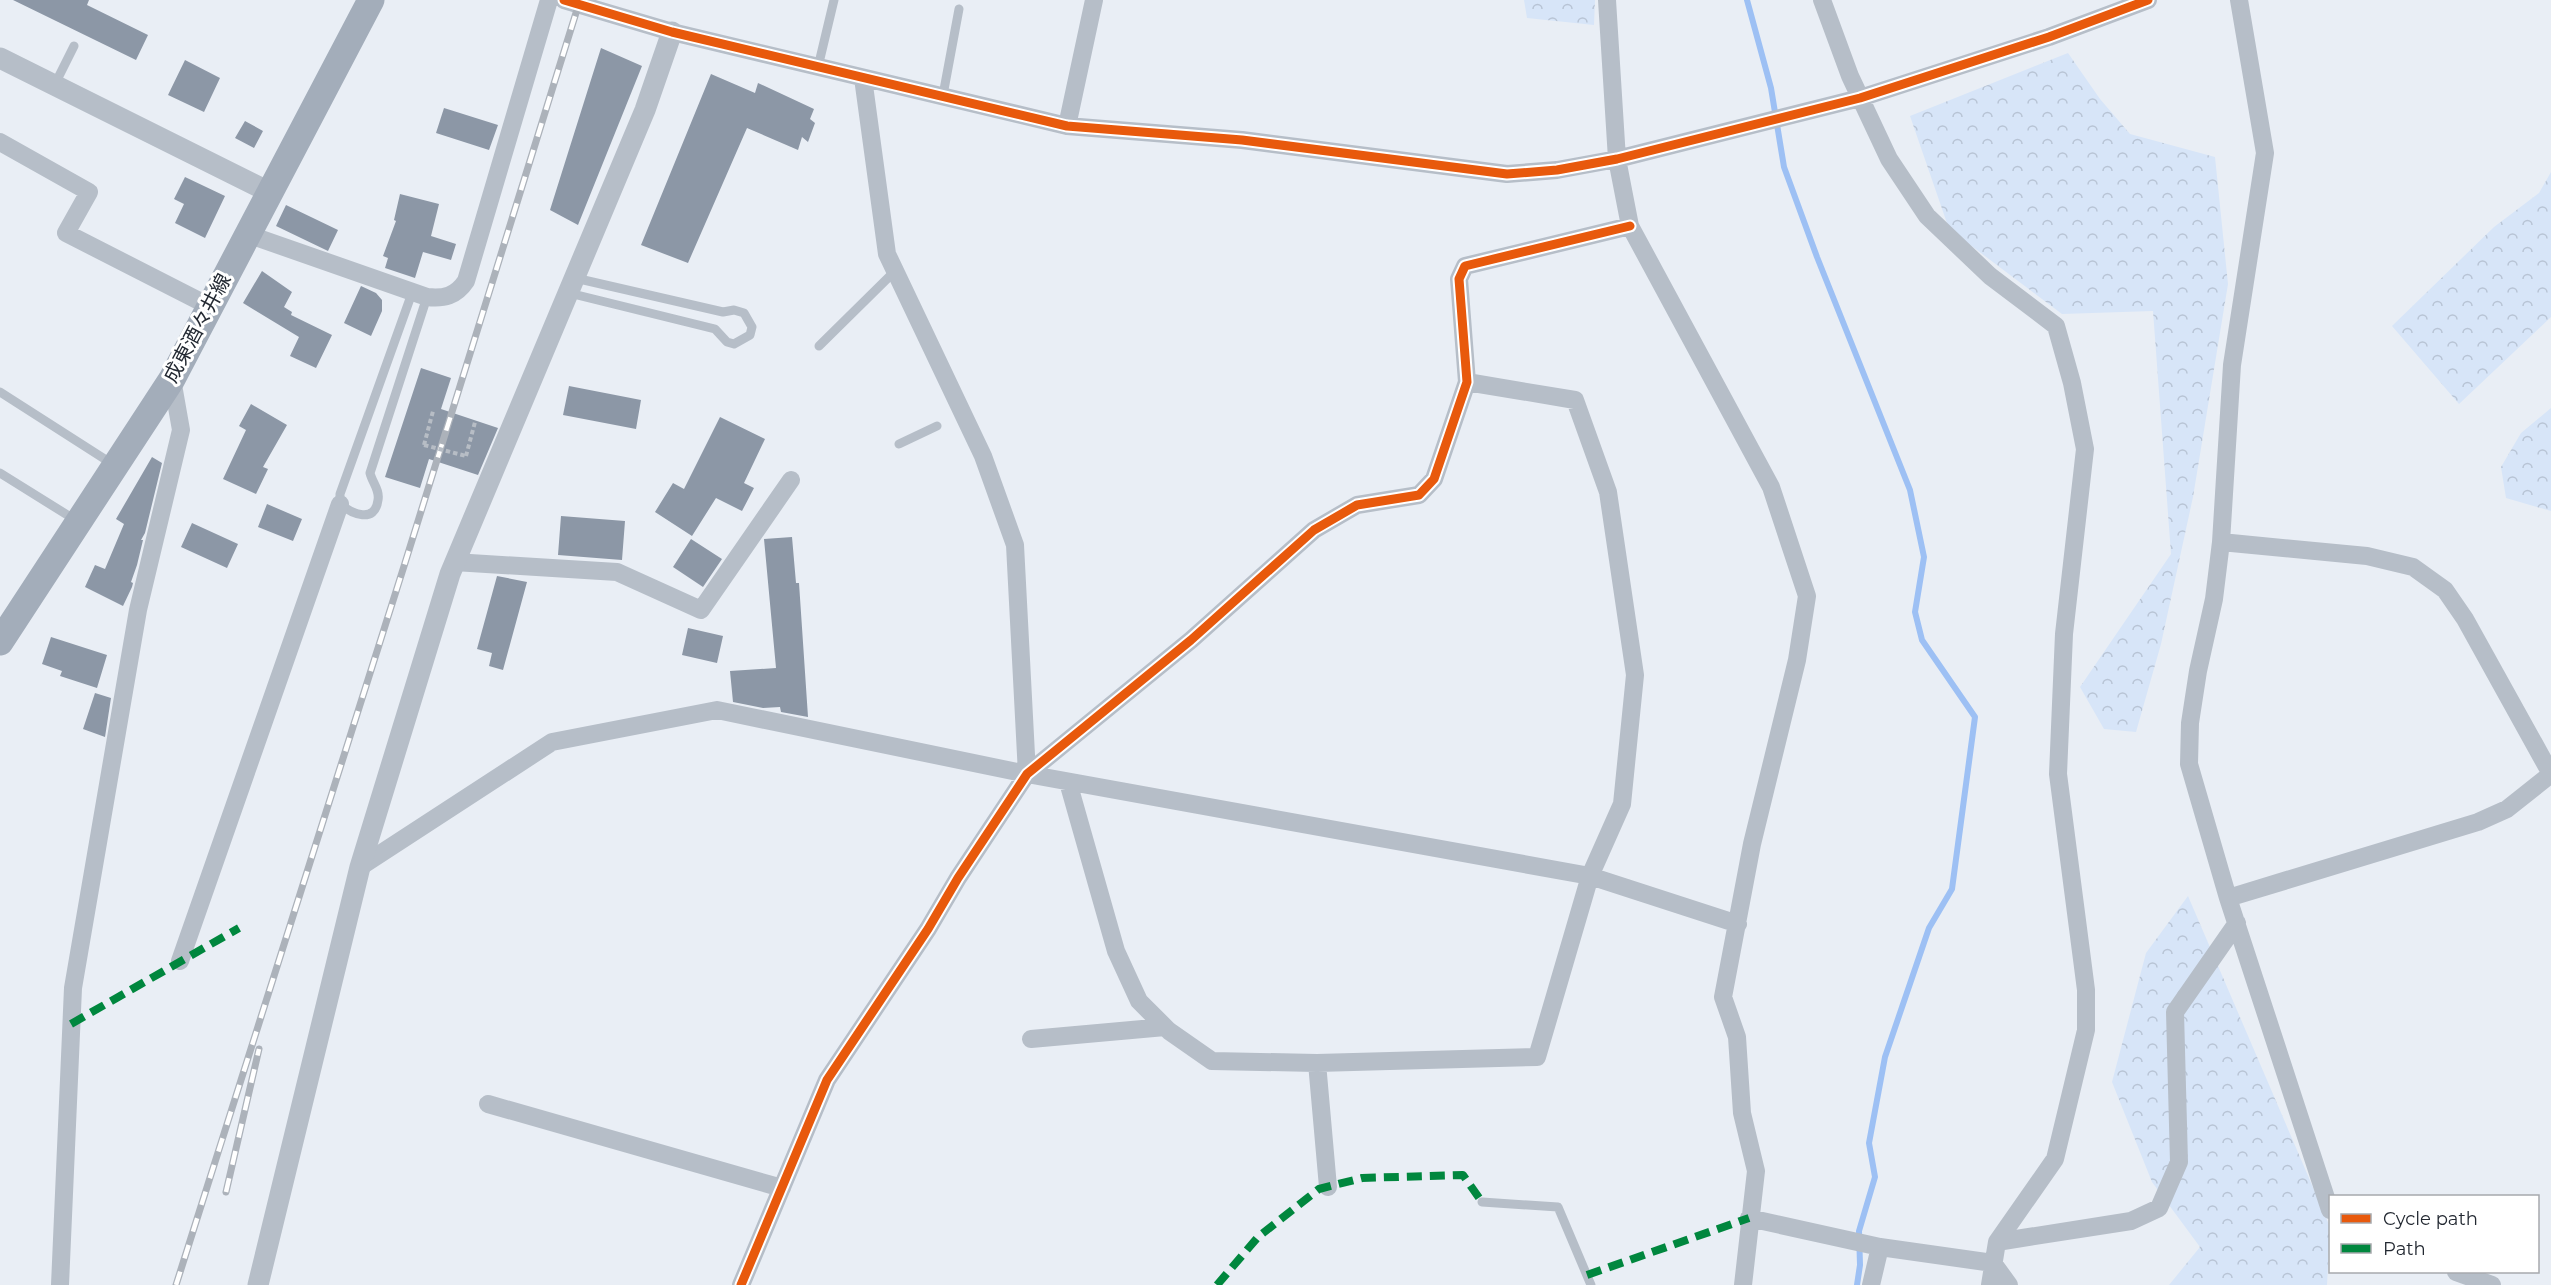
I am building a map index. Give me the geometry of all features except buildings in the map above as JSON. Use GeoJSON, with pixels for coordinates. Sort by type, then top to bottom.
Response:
{"type":"FeatureCollection","features":[{"type":"Feature","properties":{"kind":"main road","name":"成東酒々井線"},"geometry":{"type":"LineString","coordinates":[[0,642],[172,379],[371,0]]}},
{"type":"Feature","properties":{"kind":"street"},"geometry":{"type":"LineString","coordinates":[[247,234],[419,295],[441,298],[452,295],[466,281],[549,0]]}},
{"type":"Feature","properties":{"kind":"street"},"geometry":{"type":"LineString","coordinates":[[564,0],[672,32],[1067,126],[1242,140],[1507,174],[1557,170],[1617,159],[1860,98],[2049,37],[2148,0]]}},
{"type":"Feature","properties":{"kind":"street"},"geometry":{"type":"LineString","coordinates":[[1067,126],[1094,0]]}},
{"type":"Feature","properties":{"kind":"street"},"geometry":{"type":"LineString","coordinates":[[1607,0],[1617,159],[1630,226],[1771,487],[1807,596],[1797,660],[1752,844],[1724,997],[1737,1037],[1742,1113],[1756,1172],[1743,1285]]}},
{"type":"Feature","properties":{"kind":"street"},"geometry":{"type":"LineString","coordinates":[[1822,0],[1860,98],[1889,159],[1927,216],[1990,276],[2056,326],[2072,383],[2085,449],[2064,634],[2058,774],[2086,990],[2086,1030],[2055,1159],[1997,1242],[1990,1285]]}},
{"type":"Feature","properties":{"kind":"street"},"geometry":{"type":"LineString","coordinates":[[2239,0],[2265,153],[2232,365],[2221,542],[2214,599],[2198,671],[2190,723],[2189,764],[2228,898],[2329,1204]]}},
{"type":"Feature","properties":{"kind":"street"},"geometry":{"type":"LineString","coordinates":[[258,1285],[360,867],[454,562],[645,110],[672,32]]}},
{"type":"Feature","properties":{"kind":"street"},"geometry":{"type":"LineString","coordinates":[[0,58],[270,192]]}},
{"type":"Feature","properties":{"kind":"street"},"geometry":{"type":"LineString","coordinates":[[863,78],[887,254],[983,456],[1015,545],[1027,774]]}},
{"type":"Feature","properties":{"kind":"street"},"geometry":{"type":"LineString","coordinates":[[0,141],[89,192],[66,233],[209,306]]}},
{"type":"Feature","properties":{"kind":"street"},"geometry":{"type":"LineString","coordinates":[[741,1285],[827,1080],[928,929],[958,878],[1027,774],[1191,640],[1314,530],[1357,505],[1419,495],[1434,479],[1467,382],[1459,279],[1465,266],[1630,226]]}},
{"type":"Feature","properties":{"kind":"street"},"geometry":{"type":"LineString","coordinates":[[60,1285],[73,988],[138,610],[181,430],[172,379]]}},
{"type":"Feature","properties":{"kind":"street"},"geometry":{"type":"LineString","coordinates":[[1068,782],[1116,951],[1139,1001],[1165,1027],[1212,1061],[1317,1063],[1537,1057],[1590,876],[1622,804],[1635,675],[1608,492],[1575,400],[1467,382]]}},
{"type":"Feature","properties":{"kind":"street"},"geometry":{"type":"LineString","coordinates":[[454,562],[618,572],[701,610],[791,480]]}},
{"type":"Feature","properties":{"kind":"street"},"geometry":{"type":"LineString","coordinates":[[180,961],[340,504]]}},
{"type":"Feature","properties":{"kind":"street"},"geometry":{"type":"LineString","coordinates":[[2221,542],[2367,556],[2413,567],[2445,590],[2465,619],[2551,774],[2506,809],[2478,822],[2228,898]]}},
{"type":"Feature","properties":{"kind":"street"},"geometry":{"type":"LineString","coordinates":[[360,867],[552,742],[717,710],[1068,782],[1590,876],[1738,924]]}},
{"type":"Feature","properties":{"kind":"street"},"geometry":{"type":"LineString","coordinates":[[1997,1242],[2131,1221],[2159,1208],[2179,1162],[2175,1012],[2236,923]]}},
{"type":"Feature","properties":{"kind":"street"},"geometry":{"type":"LineString","coordinates":[[1031,1039],[1165,1027]]}},
{"type":"Feature","properties":{"kind":"street"},"geometry":{"type":"LineString","coordinates":[[1317,1063],[1328,1186]]}},
{"type":"Feature","properties":{"kind":"street"},"geometry":{"type":"LineString","coordinates":[[488,1104],[782,1188]]}},
{"type":"Feature","properties":{"kind":"street"},"geometry":{"type":"LineString","coordinates":[[1749,1218],[1880,1247],[1993,1263],[2009,1285]]}},
{"type":"Feature","properties":{"kind":"street"},"geometry":{"type":"LineString","coordinates":[[1872,1285],[1880,1247]]}},
{"type":"Feature","properties":{"kind":"street"},"geometry":{"type":"LineString","coordinates":[[2459,1273],[2492,1285]]}},
{"type":"Feature","properties":{"kind":"lane"},"geometry":{"type":"LineString","coordinates":[[818,67],[834,0]]}},
{"type":"Feature","properties":{"kind":"lane"},"geometry":{"type":"LineString","coordinates":[[943,95],[959,9]]}},
{"type":"Feature","properties":{"kind":"lane"},"geometry":{"type":"LineString","coordinates":[[54,85],[74,46]]}},
{"type":"Feature","properties":{"kind":"lane"},"geometry":{"type":"LineString","coordinates":[[819,346],[895,271]]}},
{"type":"Feature","properties":{"kind":"lane"},"geometry":{"type":"LineString","coordinates":[[572,285],[723,312],[734,310],[744,313],[752,327],[750,335],[734,344],[726,342],[715,328],[572,285]]}},
{"type":"Feature","properties":{"kind":"lane"},"geometry":{"type":"LineString","coordinates":[[419,295],[370,473],[372,482],[378,489],[378,500],[375,509],[364,516],[354,515],[340,504],[340,494],[419,295]]}},
{"type":"Feature","properties":{"kind":"lane"},"geometry":{"type":"LineString","coordinates":[[0,392],[116,466]]}},
{"type":"Feature","properties":{"kind":"lane"},"geometry":{"type":"LineString","coordinates":[[898,444],[937,426]]}},
{"type":"Feature","properties":{"kind":"lane"},"geometry":{"type":"LineString","coordinates":[[0,473],[79,522]]}},
{"type":"Feature","properties":{"kind":"lane"},"geometry":{"type":"LineString","coordinates":[[1482,1202],[1558,1207],[1591,1285]]}},
{"type":"Feature","properties":{"kind":"path"},"geometry":{"type":"LineString","coordinates":[[433,411],[424,445],[466,456],[475,422]]}},
{"type":"Feature","properties":{"kind":"green space"},"geometry":{"type":"Polygon","coordinates":[[[1524,0],[1595,0],[1594,25],[1527,18],[1524,0]]]}},
{"type":"Feature","properties":{"kind":"green space"},"geometry":{"type":"Polygon","coordinates":[[[2068,53],[2100,99],[2130,134],[2215,157],[2228,284],[2193,497],[2161,644],[2136,732],[2104,729],[2080,687],[2171,554],[2153,311],[2062,314],[1949,229],[1910,116],[2068,53]]]}},
{"type":"Feature","properties":{"kind":"green space"},"geometry":{"type":"Polygon","coordinates":[[[2551,172],[2551,317],[2459,404],[2392,326],[2494,227],[2539,193],[2551,172]]]}},
{"type":"Feature","properties":{"kind":"green space"},"geometry":{"type":"Polygon","coordinates":[[[2551,408],[2551,511],[2506,498],[2501,467],[2521,433],[2551,408]]]}},
{"type":"Feature","properties":{"kind":"green space"},"geometry":{"type":"Polygon","coordinates":[[[2188,896],[2329,1225],[2327,1285],[2169,1285],[2200,1247],[2152,1182],[2112,1082],[2146,953],[2188,896]]]}},
{"type":"Feature","properties":{"kind":"waterway"},"geometry":{"type":"LineString","coordinates":[[1747,0],[1771,88],[1784,167],[1817,257],[1910,490],[1924,557],[1915,612],[1922,640],[1975,717],[1952,889],[1929,928],[1885,1057],[1869,1143],[1875,1177],[1859,1231],[1860,1265],[1857,1285]]}},
{"type":"Feature","properties":{"kind":"railway"},"geometry":{"type":"LineString","coordinates":[[176,1285],[405,563],[580,0]]}},
{"type":"Feature","properties":{"kind":"railway"},"geometry":{"type":"LineString","coordinates":[[226,1192],[259,1049]]}},
{"type":"Feature","properties":{"kind":"marked path"},"geometry":{"type":"LineString","coordinates":[[71,1024],[239,928]]}},
{"type":"Feature","properties":{"kind":"marked path"},"geometry":{"type":"LineString","coordinates":[[1217,1285],[1258,1237],[1319,1189],[1362,1178],[1463,1175],[1482,1202]]}},
{"type":"Feature","properties":{"kind":"marked path"},"geometry":{"type":"LineString","coordinates":[[1587,1275],[1749,1218]]}},
{"type":"Feature","properties":{"kind":"cycle path"},"geometry":{"type":"LineString","coordinates":[[564,0],[672,32],[1067,126],[1242,140],[1507,174],[1557,170],[1617,159],[1860,98],[2049,37],[2148,0]]}},
{"type":"Feature","properties":{"kind":"cycle path"},"geometry":{"type":"LineString","coordinates":[[741,1285],[827,1080],[928,929],[958,878],[1027,774],[1191,640],[1314,530],[1357,505],[1419,495],[1434,479],[1467,382],[1459,279],[1465,266],[1630,226]]}}]}
